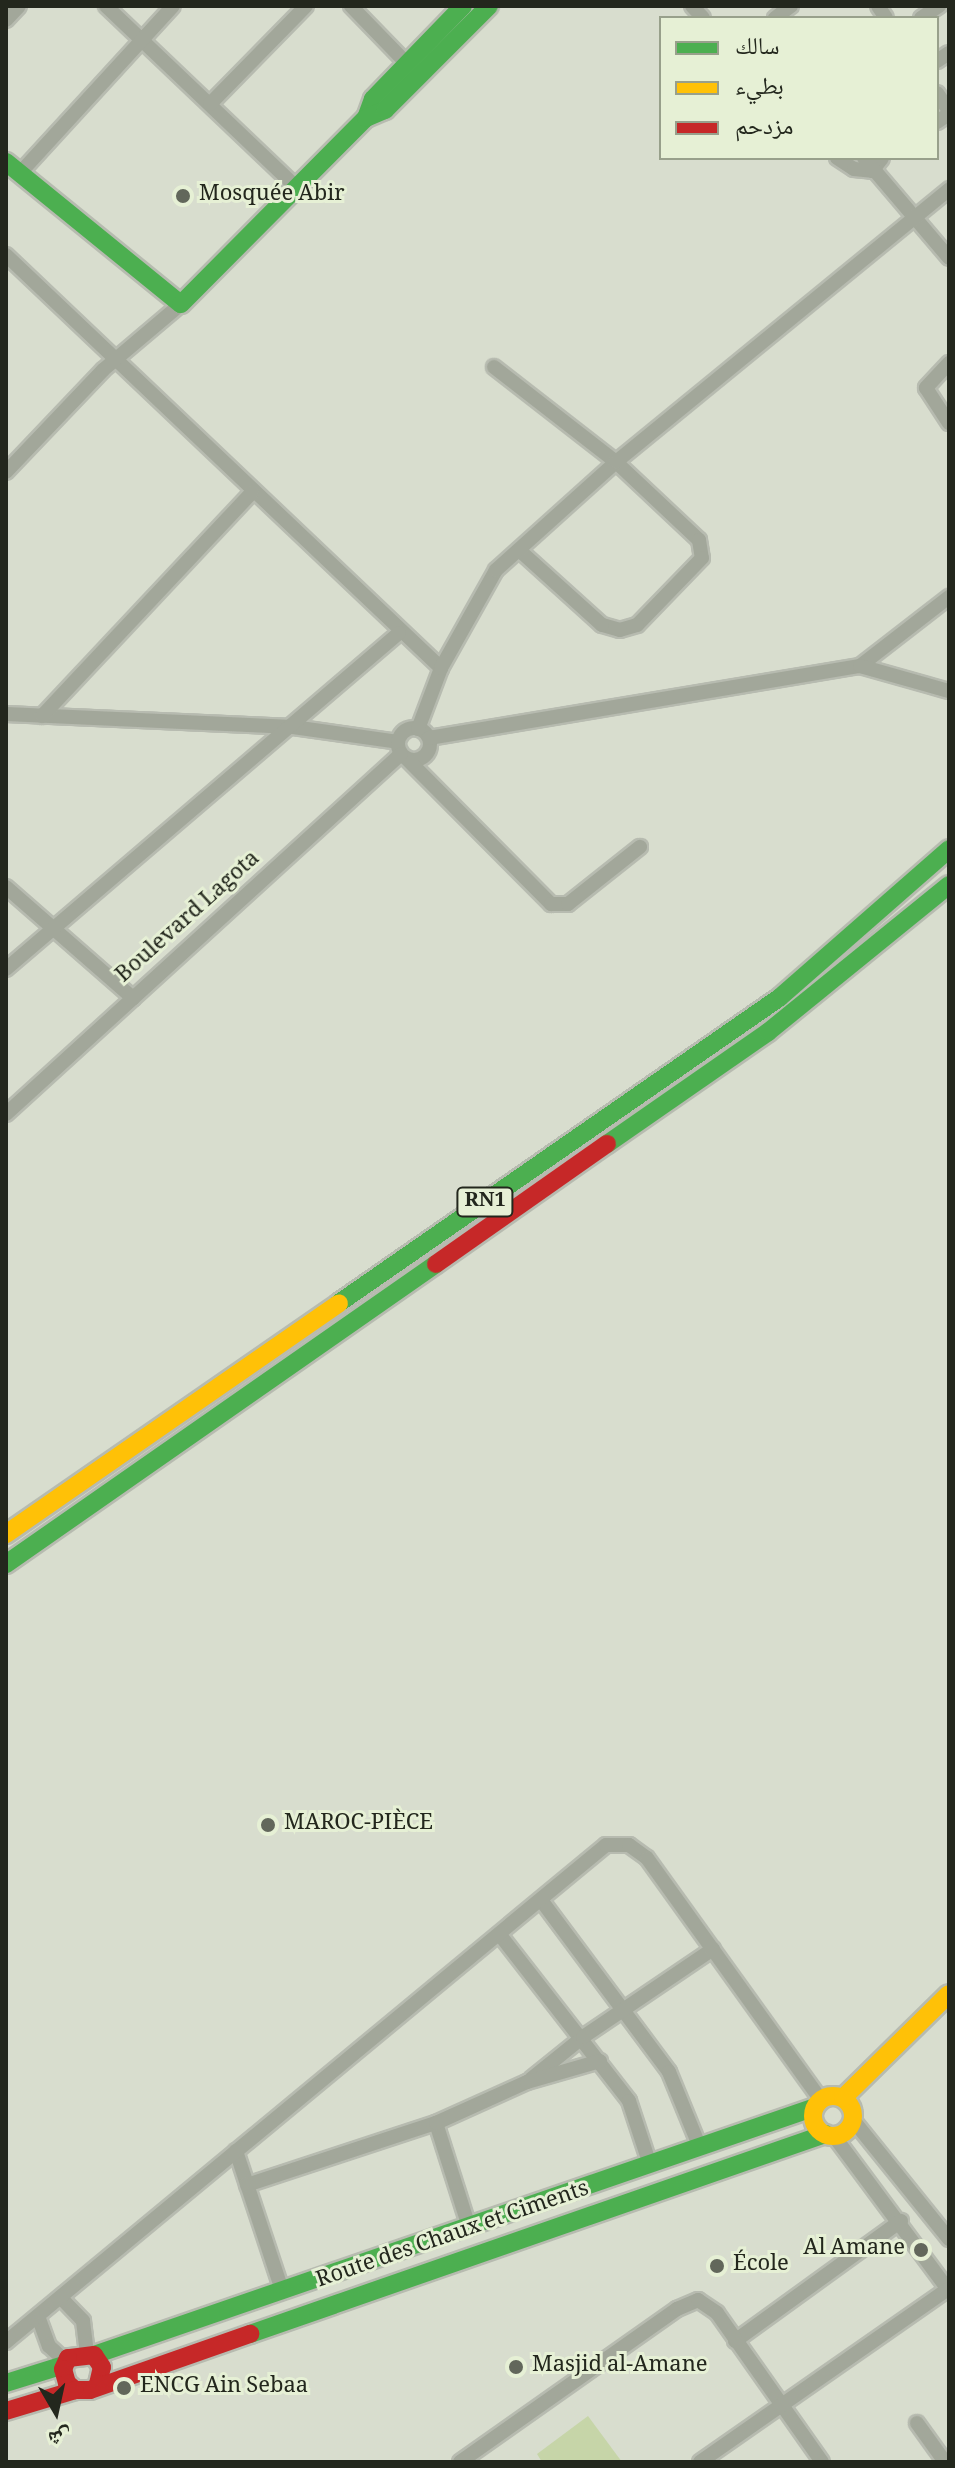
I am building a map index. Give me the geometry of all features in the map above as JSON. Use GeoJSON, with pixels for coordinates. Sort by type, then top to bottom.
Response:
{"type":"FeatureCollection","features":[{"type":"Feature","properties":{"kind":"main road"},"geometry":{"type":"LineString","coordinates":[[412,69],[463,6]]}},
{"type":"Feature","properties":{"kind":"main road"},"geometry":{"type":"LineString","coordinates":[[13,168],[181,304],[366,118],[373,99],[489,6]]}},
{"type":"Feature","properties":{"kind":"main road","name":"RN1"},"geometry":{"type":"LineString","coordinates":[[6,1534],[779,998],[949,849]]}},
{"type":"Feature","properties":{"kind":"main road","name":"RN1"},"geometry":{"type":"LineString","coordinates":[[6,1564],[768,1032],[899,931],[949,885]]}},
{"type":"Feature","properties":{"kind":"main road"},"geometry":{"type":"LineString","coordinates":[[843,2098],[852,2107],[853,2120],[847,2131],[830,2135],[813,2120],[818,2103],[843,2098],[949,1994]]}},
{"type":"Feature","properties":{"kind":"main road","name":"Route des Chaux et Ciments"},"geometry":{"type":"LineString","coordinates":[[91,2354],[818,2103]]}},
{"type":"Feature","properties":{"kind":"main road","name":"Route des Chaux et Ciments"},"geometry":{"type":"LineString","coordinates":[[98,2384],[830,2135]]}},
{"type":"Feature","properties":{"kind":"main road"},"geometry":{"type":"LineString","coordinates":[[6,2383],[91,2354],[103,2372],[98,2384],[6,2411]]}},
{"type":"Feature","properties":{"kind":"main road"},"geometry":{"type":"LineString","coordinates":[[65,2363],[65,2380],[75,2390]]}},
{"type":"Feature","properties":{"kind":"street"},"geometry":{"type":"LineString","coordinates":[[6,20],[19,6]]}},
{"type":"Feature","properties":{"kind":"street"},"geometry":{"type":"LineString","coordinates":[[106,6],[298,189]]}},
{"type":"Feature","properties":{"kind":"street"},"geometry":{"type":"LineString","coordinates":[[13,168],[142,41],[173,6]]}},
{"type":"Feature","properties":{"kind":"street"},"geometry":{"type":"LineString","coordinates":[[210,104],[306,6]]}},
{"type":"Feature","properties":{"kind":"street"},"geometry":{"type":"LineString","coordinates":[[351,6],[412,69]]}},
{"type":"Feature","properties":{"kind":"street"},"geometry":{"type":"LineString","coordinates":[[840,160],[854,169],[868,164],[949,258]]}},
{"type":"Feature","properties":{"kind":"street"},"geometry":{"type":"LineString","coordinates":[[6,714],[293,727],[425,757],[424,734],[441,668],[496,570],[616,462],[912,216],[949,189]]}},
{"type":"Feature","properties":{"kind":"street"},"geometry":{"type":"LineString","coordinates":[[6,255],[118,358],[399,633],[441,668]]}},
{"type":"Feature","properties":{"kind":"street"},"geometry":{"type":"LineString","coordinates":[[6,472],[118,358],[181,304]]}},
{"type":"Feature","properties":{"kind":"street"},"geometry":{"type":"LineString","coordinates":[[949,363],[926,388],[949,423]]}},
{"type":"Feature","properties":{"kind":"street"},"geometry":{"type":"LineString","coordinates":[[494,367],[616,462],[699,540],[702,549],[698,565],[637,625],[620,630],[602,625],[519,550]]}},
{"type":"Feature","properties":{"kind":"street"},"geometry":{"type":"LineString","coordinates":[[42,716],[252,492]]}},
{"type":"Feature","properties":{"kind":"street"},"geometry":{"type":"LineString","coordinates":[[860,666],[949,597]]}},
{"type":"Feature","properties":{"kind":"street"},"geometry":{"type":"LineString","coordinates":[[6,969],[293,727],[399,633]]}},
{"type":"Feature","properties":{"kind":"street"},"geometry":{"type":"LineString","coordinates":[[402,751],[407,729],[424,734],[860,666],[949,691]]}},
{"type":"Feature","properties":{"kind":"street"},"geometry":{"type":"LineString","coordinates":[[402,751],[551,904],[568,904],[640,847]]}},
{"type":"Feature","properties":{"kind":"street","name":"Boulevard Lagota"},"geometry":{"type":"LineString","coordinates":[[6,1114],[402,751]]}},
{"type":"Feature","properties":{"kind":"street"},"geometry":{"type":"LineString","coordinates":[[6,887],[133,998]]}},
{"type":"Feature","properties":{"kind":"street"},"geometry":{"type":"LineString","coordinates":[[6,2342],[63,2300],[236,2151],[500,1935],[598,1850],[623,1843],[647,1858],[818,2103]]}},
{"type":"Feature","properties":{"kind":"street"},"geometry":{"type":"LineString","coordinates":[[541,1900],[669,2072],[699,2145]]}},
{"type":"Feature","properties":{"kind":"street"},"geometry":{"type":"LineString","coordinates":[[500,1935],[583,2037],[632,2107],[649,2162]]}},
{"type":"Feature","properties":{"kind":"street"},"geometry":{"type":"LineString","coordinates":[[527,2082],[583,2037],[626,2011],[713,1949]]}},
{"type":"Feature","properties":{"kind":"street"},"geometry":{"type":"LineString","coordinates":[[247,2185],[436,2123],[527,2082],[600,2061]]}},
{"type":"Feature","properties":{"kind":"street"},"geometry":{"type":"LineString","coordinates":[[853,2120],[949,2239]]}},
{"type":"Feature","properties":{"kind":"street"},"geometry":{"type":"LineString","coordinates":[[436,2123],[468,2224]]}},
{"type":"Feature","properties":{"kind":"street"},"geometry":{"type":"LineString","coordinates":[[700,2462],[948,2290],[901,2221],[830,2135]]}},
{"type":"Feature","properties":{"kind":"street"},"geometry":{"type":"LineString","coordinates":[[236,2151],[282,2290]]}},
{"type":"Feature","properties":{"kind":"street"},"geometry":{"type":"LineString","coordinates":[[735,2341],[901,2221]]}},
{"type":"Feature","properties":{"kind":"street"},"geometry":{"type":"LineString","coordinates":[[63,2300],[83,2321],[91,2354]]}},
{"type":"Feature","properties":{"kind":"street"},"geometry":{"type":"LineString","coordinates":[[460,2462],[685,2305],[706,2302],[822,2462]]}},
{"type":"Feature","properties":{"kind":"street"},"geometry":{"type":"LineString","coordinates":[[39,2319],[49,2346],[65,2363]]}},
{"type":"Feature","properties":{"kind":"street"},"geometry":{"type":"LineString","coordinates":[[917,2423],[944,2459]]}},
{"type":"Feature","properties":{"kind":"green space"},"geometry":{"type":"Polygon","coordinates":[[[588,2416],[622,2462],[542,2462],[537,2454],[588,2416]]]}},
{"type":"Feature","properties":{"kind":"traffic: fast"},"geometry":{"type":"LineString","coordinates":[[366,118],[373,99],[463,6]]}},
{"type":"Feature","properties":{"kind":"traffic: fast"},"geometry":{"type":"LineString","coordinates":[[6,162],[181,304],[366,118],[385,110],[489,6]]}},
{"type":"Feature","properties":{"kind":"traffic: fast"},"geometry":{"type":"LineString","coordinates":[[339,1303],[779,998],[949,849]]}},
{"type":"Feature","properties":{"kind":"traffic: fast"},"geometry":{"type":"LineString","coordinates":[[607,1144],[768,1032],[949,885]]}},
{"type":"Feature","properties":{"kind":"traffic: fast"},"geometry":{"type":"LineString","coordinates":[[6,1564],[436,1264]]}},
{"type":"Feature","properties":{"kind":"traffic: fast"},"geometry":{"type":"LineString","coordinates":[[94,2355],[815,2107]]}},
{"type":"Feature","properties":{"kind":"traffic: fast"},"geometry":{"type":"LineString","coordinates":[[250,2334],[825,2134]]}},
{"type":"Feature","properties":{"kind":"traffic: fast"},"geometry":{"type":"LineString","coordinates":[[6,2383],[64,2365]]}},
{"type":"Feature","properties":{"kind":"traffic: slow"},"geometry":{"type":"LineString","coordinates":[[6,1534],[339,1303]]}},
{"type":"Feature","properties":{"kind":"traffic: slow"},"geometry":{"type":"LineString","coordinates":[[843,2098],[949,1994]]}},
{"type":"Feature","properties":{"kind":"traffic: slow"},"geometry":{"type":"LineString","coordinates":[[833,2096],[847,2102],[853,2116],[847,2130],[833,2136],[819,2130],[813,2116],[819,2102],[833,2096]]}},
{"type":"Feature","properties":{"kind":"traffic: jam"},"geometry":{"type":"LineString","coordinates":[[436,1264],[607,1144]]}},
{"type":"Feature","properties":{"kind":"traffic: jam"},"geometry":{"type":"LineString","coordinates":[[98,2384],[102,2367],[94,2355],[68,2358],[63,2369],[67,2383],[75,2390],[90,2390],[250,2334]]}},
{"type":"Feature","properties":{"kind":"traffic: jam"},"geometry":{"type":"LineString","coordinates":[[6,2411],[75,2390]]}},
{"type":"Feature","properties":{"kind":"place","name":"Mosquée Abir"},"geometry":{"type":"Point","coordinates":[183,196]}},
{"type":"Feature","properties":{"kind":"place","name":"MAROC-PIÈCE"},"geometry":{"type":"Point","coordinates":[268,1825]}},
{"type":"Feature","properties":{"kind":"place","name":"Al Amane"},"geometry":{"type":"Point","coordinates":[921,2250]}},
{"type":"Feature","properties":{"kind":"place","name":"École"},"geometry":{"type":"Point","coordinates":[717,2266]}},
{"type":"Feature","properties":{"kind":"place","name":"Masjid al-Amane"},"geometry":{"type":"Point","coordinates":[516,2367]}},
{"type":"Feature","properties":{"kind":"place","name":"ENCG Ain Sebaa"},"geometry":{"type":"Point","coordinates":[124,2388]}}]}
